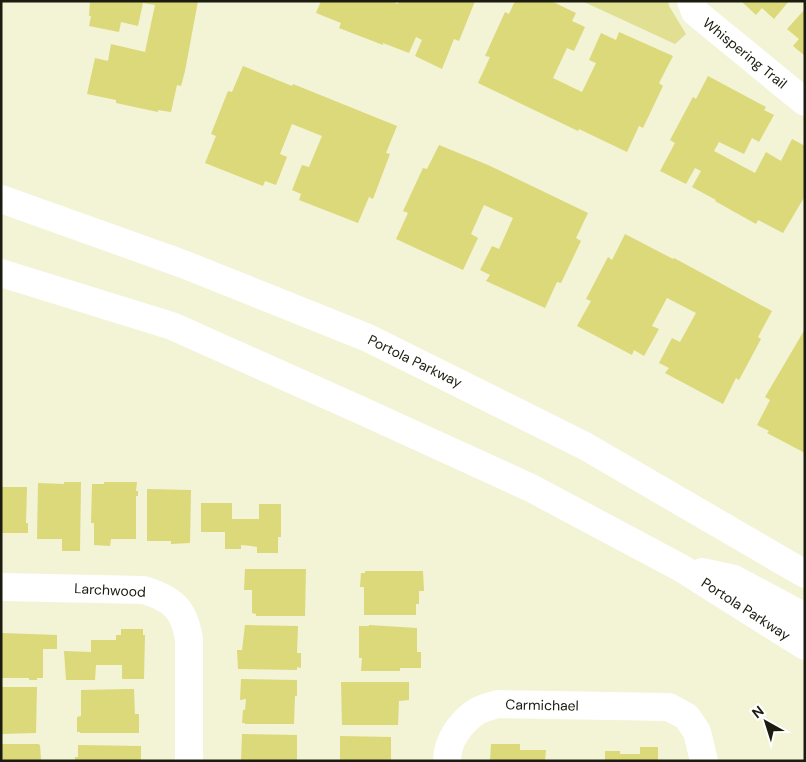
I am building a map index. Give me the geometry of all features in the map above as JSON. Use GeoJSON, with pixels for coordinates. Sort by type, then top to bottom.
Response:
{"type":"FeatureCollection","features":[{"type":"Feature","properties":{"kind":"main road","name":"Whispering Trail"},"geometry":{"type":"LineString","coordinates":[[691,1],[695,12],[805,102]]}},
{"type":"Feature","properties":{"kind":"main road","name":"Portola Parkway"},"geometry":{"type":"LineString","coordinates":[[1,198],[183,264],[368,338],[585,446],[805,574]]}},
{"type":"Feature","properties":{"kind":"main road","name":"Portola Parkway"},"geometry":{"type":"LineString","coordinates":[[1,273],[172,326],[531,488],[682,568],[805,646]]}},
{"type":"Feature","properties":{"kind":"main road"},"geometry":{"type":"LineString","coordinates":[[682,568],[734,579],[805,616]]}},
{"type":"Feature","properties":{"kind":"main road","name":"Larchwood"},"geometry":{"type":"LineString","coordinates":[[1,587],[144,590],[161,595],[174,605],[186,620],[190,639],[188,761]]}},
{"type":"Feature","properties":{"kind":"main road","name":"Carmichael"},"geometry":{"type":"LineString","coordinates":[[447,761],[447,752],[458,727],[475,713],[498,704],[669,707],[686,717],[697,732],[704,761]]}},
{"type":"Feature","properties":{"kind":"shaded area"},"geometry":{"type":"Polygon","coordinates":[[[582,1],[668,1],[669,6],[686,34],[675,44],[582,1]]]}},
{"type":"Feature","properties":{"kind":"building"},"geometry":{"type":"Polygon","coordinates":[[[90,1],[198,1],[185,71],[181,86],[177,85],[171,112],[158,110],[158,112],[116,103],[116,100],[87,94],[95,58],[108,61],[111,44],[145,52],[155,5],[143,3],[138,26],[121,22],[119,32],[89,26],[91,16],[89,16],[90,1]]]}},
{"type":"Feature","properties":{"kind":"building"},"geometry":{"type":"Polygon","coordinates":[[[321,1],[391,1],[398,4],[399,1],[475,1],[459,41],[454,39],[442,69],[415,56],[422,40],[416,37],[409,53],[383,43],[383,45],[339,28],[341,23],[316,13],[321,1]]]}},
{"type":"Feature","properties":{"kind":"building"},"geometry":{"type":"Polygon","coordinates":[[[515,1],[551,1],[576,13],[572,21],[585,27],[574,51],[567,48],[553,78],[582,92],[596,63],[589,60],[601,33],[616,40],[619,32],[673,56],[659,83],[663,86],[643,128],[639,126],[627,152],[579,129],[578,131],[478,83],[490,57],[485,56],[505,12],[509,14],[515,1]]]}},
{"type":"Feature","properties":{"kind":"building"},"geometry":{"type":"Polygon","coordinates":[[[741,1],[789,1],[774,19],[762,8],[756,15],[741,1]]]}},
{"type":"Feature","properties":{"kind":"building"},"geometry":{"type":"Polygon","coordinates":[[[805,9],[805,56],[793,46],[799,39],[787,29],[805,9]]]}},
{"type":"Feature","properties":{"kind":"building"},"geometry":{"type":"Polygon","coordinates":[[[243,66],[397,126],[386,153],[390,154],[373,199],[369,197],[358,223],[299,200],[301,194],[292,190],[302,165],[309,167],[322,136],[292,124],[280,154],[287,157],[276,185],[265,181],[263,186],[205,163],[216,136],[211,134],[228,91],[232,92],[243,66]]]}},
{"type":"Feature","properties":{"kind":"building"},"geometry":{"type":"Polygon","coordinates":[[[708,76],[766,107],[764,110],[774,115],[759,142],[752,138],[744,154],[719,142],[714,151],[755,173],[766,152],[781,161],[792,139],[805,146],[805,196],[783,233],[758,220],[756,224],[692,187],[701,171],[695,168],[686,184],[660,171],[675,143],[670,140],[693,97],[696,99],[708,76]]]}},
{"type":"Feature","properties":{"kind":"building"},"geometry":{"type":"Polygon","coordinates":[[[439,145],[488,165],[588,213],[576,238],[581,241],[561,283],[557,282],[545,308],[486,281],[490,275],[480,270],[492,246],[499,249],[513,218],[484,205],[471,234],[478,238],[463,270],[396,239],[408,213],[403,211],[423,168],[427,169],[439,145]]]}},
{"type":"Feature","properties":{"kind":"building"},"geometry":{"type":"Polygon","coordinates":[[[625,234],[772,311],[758,337],[761,339],[739,380],[736,378],[723,404],[665,373],[669,368],[659,363],[672,338],[680,342],[696,313],[667,298],[652,326],[659,329],[644,356],[634,350],[632,355],[577,326],[591,301],[586,299],[608,257],[612,260],[625,234]]]}},
{"type":"Feature","properties":{"kind":"building"},"geometry":{"type":"Polygon","coordinates":[[[805,329],[805,453],[767,433],[769,431],[757,425],[770,400],[765,397],[805,329]]]}},
{"type":"Feature","properties":{"kind":"building"},"geometry":{"type":"Polygon","coordinates":[[[64,482],[81,482],[80,551],[62,551],[62,539],[37,539],[38,483],[64,484],[64,482]]]}},
{"type":"Feature","properties":{"kind":"building"},"geometry":{"type":"Polygon","coordinates":[[[104,482],[137,482],[136,539],[111,539],[110,546],[94,545],[94,523],[91,523],[92,484],[104,484],[104,482]]]}},
{"type":"Feature","properties":{"kind":"building"},"geometry":{"type":"Polygon","coordinates":[[[1,487],[27,487],[26,523],[28,523],[28,533],[1,533],[1,487]]]}},
{"type":"Feature","properties":{"kind":"building"},"geometry":{"type":"Polygon","coordinates":[[[147,489],[191,490],[190,543],[171,544],[171,541],[147,541],[147,489]]]}},
{"type":"Feature","properties":{"kind":"building"},"geometry":{"type":"Polygon","coordinates":[[[201,503],[232,503],[232,519],[259,519],[259,504],[281,504],[281,537],[278,537],[278,553],[257,553],[257,547],[241,545],[241,549],[225,549],[225,532],[201,532],[201,503]]]}},
{"type":"Feature","properties":{"kind":"building"},"geometry":{"type":"Polygon","coordinates":[[[245,569],[306,569],[305,616],[256,616],[256,614],[252,613],[252,590],[244,590],[245,569]]]}},
{"type":"Feature","properties":{"kind":"building"},"geometry":{"type":"Polygon","coordinates":[[[365,571],[423,571],[424,591],[419,591],[419,604],[416,604],[416,615],[364,615],[364,587],[360,587],[361,573],[365,573],[365,571]]]}},
{"type":"Feature","properties":{"kind":"building"},"geometry":{"type":"Polygon","coordinates":[[[245,625],[298,626],[297,653],[301,653],[301,668],[297,667],[297,670],[238,669],[237,650],[242,650],[245,625]]]}},
{"type":"Feature","properties":{"kind":"building"},"geometry":{"type":"Polygon","coordinates":[[[359,626],[417,628],[417,652],[421,652],[421,668],[400,668],[400,671],[361,671],[362,658],[359,658],[359,626]]]}},
{"type":"Feature","properties":{"kind":"building"},"geometry":{"type":"Polygon","coordinates":[[[121,629],[143,629],[143,635],[145,635],[144,679],[122,679],[122,665],[96,665],[95,680],[66,680],[64,651],[91,652],[91,640],[116,640],[116,635],[121,635],[121,629]]]}},
{"type":"Feature","properties":{"kind":"building"},"geometry":{"type":"Polygon","coordinates":[[[2,633],[57,635],[57,649],[43,649],[43,678],[29,680],[29,678],[1,678],[2,633]]]}},
{"type":"Feature","properties":{"kind":"building"},"geometry":{"type":"Polygon","coordinates":[[[241,679],[297,680],[294,724],[242,723],[246,699],[240,700],[241,679]]]}},
{"type":"Feature","properties":{"kind":"building"},"geometry":{"type":"Polygon","coordinates":[[[341,682],[409,682],[409,700],[399,701],[398,725],[342,725],[341,682]]]}},
{"type":"Feature","properties":{"kind":"building"},"geometry":{"type":"Polygon","coordinates":[[[1,687],[37,687],[36,733],[1,734],[1,687]]]}},
{"type":"Feature","properties":{"kind":"building"},"geometry":{"type":"Polygon","coordinates":[[[134,689],[135,714],[139,714],[139,733],[77,732],[77,717],[81,716],[81,690],[134,689]]]}},
{"type":"Feature","properties":{"kind":"building"},"geometry":{"type":"Polygon","coordinates":[[[242,734],[297,735],[297,761],[241,761],[242,734]]]}},
{"type":"Feature","properties":{"kind":"building"},"geometry":{"type":"Polygon","coordinates":[[[340,736],[391,737],[391,761],[340,761],[340,736]]]}},
{"type":"Feature","properties":{"kind":"building"},"geometry":{"type":"Polygon","coordinates":[[[1,744],[38,744],[40,745],[41,760],[1,761],[1,744]]]}},
{"type":"Feature","properties":{"kind":"building"},"geometry":{"type":"Polygon","coordinates":[[[491,744],[520,744],[520,750],[546,750],[545,761],[490,761],[491,744]]]}},
{"type":"Feature","properties":{"kind":"building"},"geometry":{"type":"Polygon","coordinates":[[[78,745],[141,746],[141,761],[75,761],[75,757],[78,757],[78,745]]]}},
{"type":"Feature","properties":{"kind":"building"},"geometry":{"type":"Polygon","coordinates":[[[640,747],[658,747],[658,761],[605,761],[605,751],[620,751],[620,754],[640,754],[640,747]]]}}]}
